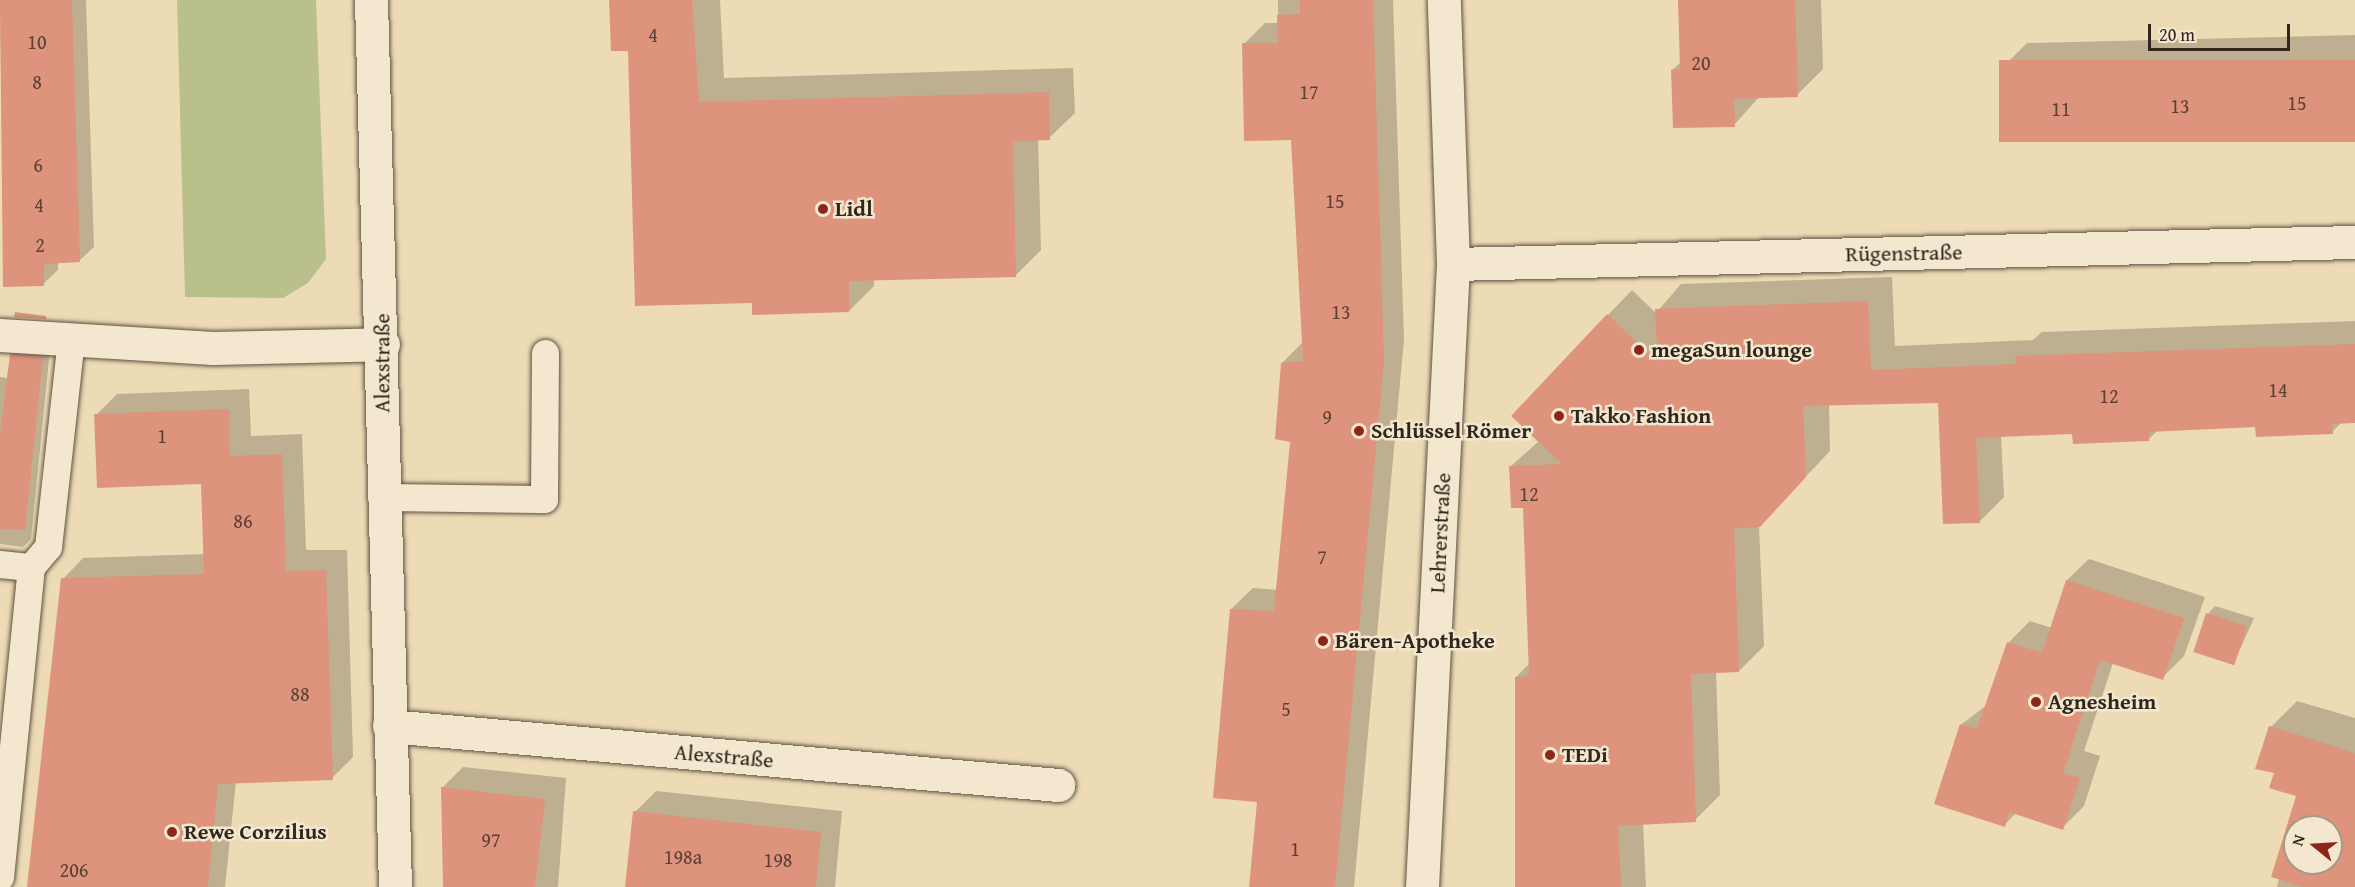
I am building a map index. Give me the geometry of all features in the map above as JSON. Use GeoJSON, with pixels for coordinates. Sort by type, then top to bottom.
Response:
{"type":"FeatureCollection","features":[{"type":"Feature","properties":{"kind":"street","name":"Alexstraße"},"geometry":{"type":"LineString","coordinates":[[371,0],[383,344],[381,497],[395,887]]}},
{"type":"Feature","properties":{"kind":"street","name":"Lehrerstraße"},"geometry":{"type":"LineString","coordinates":[[1422,887],[1453,264],[1444,0]]}},
{"type":"Feature","properties":{"kind":"street","name":"Rügenstraße"},"geometry":{"type":"LineString","coordinates":[[1453,264],[2355,242]]}},
{"type":"Feature","properties":{"kind":"street"},"geometry":{"type":"LineString","coordinates":[[0,335],[213,348],[383,344]]}},
{"type":"Feature","properties":{"kind":"street","name":"Alexstraße"},"geometry":{"type":"LineString","coordinates":[[389,726],[1058,785]]}},
{"type":"Feature","properties":{"kind":"lane"},"geometry":{"type":"LineString","coordinates":[[0,877],[31,567],[48,547],[70,339]]}},
{"type":"Feature","properties":{"kind":"lane"},"geometry":{"type":"LineString","coordinates":[[381,497],[544,499],[545,353]]}},
{"type":"Feature","properties":{"kind":"lane"},"geometry":{"type":"LineString","coordinates":[[0,564],[31,567]]}},
{"type":"Feature","properties":{"kind":"green space"},"geometry":{"type":"Polygon","coordinates":[[[177,0],[316,0],[326,259],[308,283],[283,298],[185,297],[177,0]]]}},
{"type":"Feature","properties":{"kind":"building"},"geometry":{"type":"Polygon","coordinates":[[[0,0],[72,0],[80,262],[44,264],[44,286],[3,287],[0,0]]]}},
{"type":"Feature","properties":{"kind":"building","name":"Lidl"},"geometry":{"type":"Polygon","coordinates":[[[609,0],[692,0],[699,102],[1049,92],[1050,140],[1013,141],[1016,277],[849,281],[849,312],[752,315],[752,303],[635,306],[628,51],[611,51],[609,0]]]}},
{"type":"Feature","properties":{"kind":"building"},"geometry":{"type":"Polygon","coordinates":[[[1300,0],[1373,0],[1384,361],[1335,887],[1249,887],[1257,802],[1213,798],[1230,609],[1274,611],[1290,442],[1275,439],[1281,363],[1303,361],[1291,140],[1244,141],[1242,43],[1278,43],[1277,15],[1300,14],[1300,0]]]}},
{"type":"Feature","properties":{"kind":"building"},"geometry":{"type":"Polygon","coordinates":[[[1678,0],[1795,0],[1798,97],[1734,99],[1735,127],[1673,128],[1671,70],[1680,69],[1678,0]]]}},
{"type":"Feature","properties":{"kind":"building"},"geometry":{"type":"Polygon","coordinates":[[[1999,60],[2355,60],[2355,142],[1999,142],[1999,60]]]}},
{"type":"Feature","properties":{"kind":"building"},"geometry":{"type":"Polygon","coordinates":[[[1868,301],[1871,370],[2016,364],[2015,356],[2355,344],[2355,423],[2332,424],[2333,434],[2256,437],[2255,427],[2149,432],[2149,441],[2073,444],[2072,434],[1976,438],[1980,523],[1943,524],[1938,403],[1803,406],[1806,477],[1760,527],[1734,528],[1739,672],[1691,674],[1696,822],[1618,826],[1621,887],[1515,887],[1515,677],[1529,676],[1523,508],[1511,508],[1509,466],[1562,464],[1511,416],[1607,314],[1658,363],[1655,309],[1868,301]]]}},
{"type":"Feature","properties":{"kind":"building"},"geometry":{"type":"Polygon","coordinates":[[[15,312],[46,316],[46,319],[14,317],[15,312]]]}},
{"type":"Feature","properties":{"kind":"building"},"geometry":{"type":"Polygon","coordinates":[[[10,354],[43,356],[25,530],[0,529],[0,433],[10,354]]]}},
{"type":"Feature","properties":{"kind":"building"},"geometry":{"type":"Polygon","coordinates":[[[229,409],[230,456],[282,454],[286,571],[326,570],[333,780],[218,784],[208,887],[27,887],[61,578],[204,574],[201,484],[97,488],[94,414],[229,409]]]}},
{"type":"Feature","properties":{"kind":"building","name":"Agnesheim"},"geometry":{"type":"Polygon","coordinates":[[[2066,580],[2184,618],[2163,680],[2100,660],[2063,773],[2080,778],[2063,830],[2009,812],[2005,827],[1934,804],[1960,724],[1977,729],[2007,642],[2042,653],[2066,580]]]}},
{"type":"Feature","properties":{"kind":"building"},"geometry":{"type":"Polygon","coordinates":[[[2206,613],[2247,626],[2234,665],[2193,652],[2206,613]]]}},
{"type":"Feature","properties":{"kind":"building"},"geometry":{"type":"Polygon","coordinates":[[[2269,726],[2355,753],[2355,887],[2303,887],[2271,877],[2283,838],[2283,875],[2343,875],[2343,815],[2290,815],[2296,796],[2269,788],[2274,773],[2255,769],[2269,726]]]}},
{"type":"Feature","properties":{"kind":"building"},"geometry":{"type":"Polygon","coordinates":[[[441,787],[545,799],[535,887],[443,887],[441,787]]]}},
{"type":"Feature","properties":{"kind":"building"},"geometry":{"type":"Polygon","coordinates":[[[633,811],[821,832],[816,887],[625,887],[633,811]]]}},
{"type":"Feature","properties":{"kind":"place","name":"Lidl"},"geometry":{"type":"Point","coordinates":[823,209]}},
{"type":"Feature","properties":{"kind":"place","name":"megaSun lounge"},"geometry":{"type":"Point","coordinates":[1639,350]}},
{"type":"Feature","properties":{"kind":"place","name":"Takko Fashion"},"geometry":{"type":"Point","coordinates":[1559,416]}},
{"type":"Feature","properties":{"kind":"place","name":"Schlüssel Römer"},"geometry":{"type":"Point","coordinates":[1359,431]}},
{"type":"Feature","properties":{"kind":"place","name":"Bären-Apotheke"},"geometry":{"type":"Point","coordinates":[1323,641]}},
{"type":"Feature","properties":{"kind":"place","name":"Agnesheim"},"geometry":{"type":"Point","coordinates":[2036,702]}},
{"type":"Feature","properties":{"kind":"place","name":"TEDi"},"geometry":{"type":"Point","coordinates":[1550,755]}},
{"type":"Feature","properties":{"kind":"place","name":"Rewe Corzilius"},"geometry":{"type":"Point","coordinates":[172,832]}}]}
